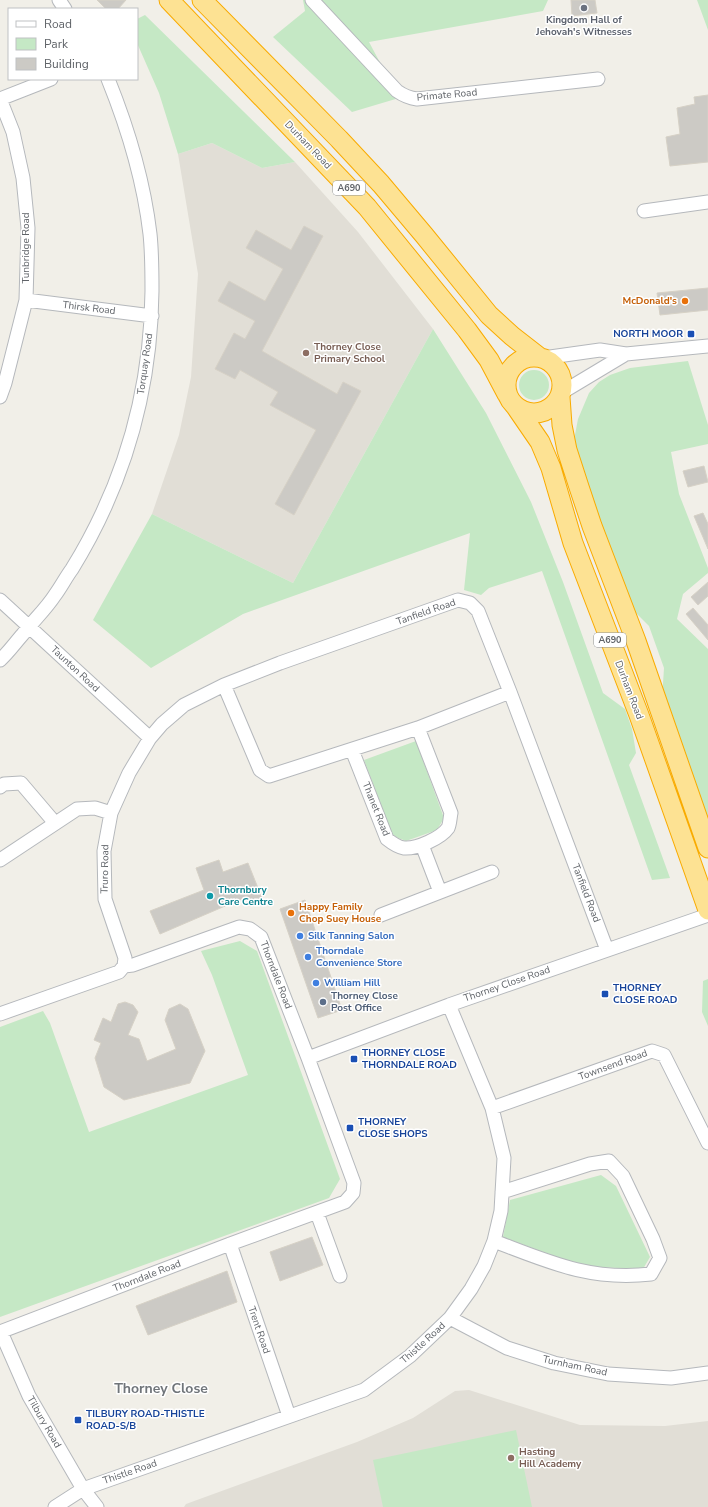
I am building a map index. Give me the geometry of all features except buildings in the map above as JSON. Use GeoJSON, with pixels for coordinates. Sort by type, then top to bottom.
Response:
{"type":"FeatureCollection","features":[{"type":"Feature","properties":{"kind":"highway","name":"Durham Road"},"geometry":{"type":"LineString","coordinates":[[169,0],[367,207],[467,330],[489,360],[512,400],[540,442],[551,468],[573,543],[639,715],[708,910]]}},
{"type":"Feature","properties":{"kind":"highway","name":"A690"},"geometry":{"type":"LineString","coordinates":[[202,0],[360,161],[489,315],[512,336],[541,358]]}},
{"type":"Feature","properties":{"kind":"highway"},"geometry":{"type":"LineString","coordinates":[[531,357],[541,358],[554,365],[559,371],[562,379],[561,395],[555,404],[548,410],[540,413],[523,411],[512,400],[506,386],[507,378],[510,370],[522,359],[531,357]]}},
{"type":"Feature","properties":{"kind":"highway","name":"A690"},"geometry":{"type":"LineString","coordinates":[[561,395],[562,425],[567,450],[579,487],[592,526],[636,641],[708,848]]}},
{"type":"Feature","properties":{"kind":"street","name":"Primate Road"},"geometry":{"type":"LineString","coordinates":[[312,0],[397,91],[404,96],[411,98],[417,99],[598,79]]}},
{"type":"Feature","properties":{"kind":"street"},"geometry":{"type":"LineString","coordinates":[[0,99],[48,80]]}},
{"type":"Feature","properties":{"kind":"street","name":"Torquay Road"},"geometry":{"type":"LineString","coordinates":[[0,660],[54,596],[80,555],[107,505],[132,438],[145,380],[152,316],[150,234],[144,198],[121,112],[108,80]]}},
{"type":"Feature","properties":{"kind":"street","name":"Tunbridge Road"},"geometry":{"type":"LineString","coordinates":[[0,99],[13,132],[23,178],[28,228],[26,300],[5,383],[0,397]]}},
{"type":"Feature","properties":{"kind":"street"},"geometry":{"type":"LineString","coordinates":[[644,211],[708,202]]}},
{"type":"Feature","properties":{"kind":"street","name":"Thirsk Road"},"geometry":{"type":"LineString","coordinates":[[26,300],[152,316]]}},
{"type":"Feature","properties":{"kind":"street"},"geometry":{"type":"LineString","coordinates":[[541,358],[600,350],[626,354],[708,346]]}},
{"type":"Feature","properties":{"kind":"street"},"geometry":{"type":"LineString","coordinates":[[561,395],[626,354]]}},
{"type":"Feature","properties":{"kind":"street","name":"Taunton Road"},"geometry":{"type":"LineString","coordinates":[[0,600],[150,738]]}},
{"type":"Feature","properties":{"kind":"street","name":"Tanfield Road"},"geometry":{"type":"LineString","coordinates":[[129,773],[150,738],[162,724],[184,705],[224,685],[280,663],[458,600],[470,603],[478,611],[510,692],[607,950]]}},
{"type":"Feature","properties":{"kind":"street"},"geometry":{"type":"LineString","coordinates":[[224,685],[260,770],[269,776],[418,728],[510,692]]}},
{"type":"Feature","properties":{"kind":"street","name":"Thanet Road"},"geometry":{"type":"LineString","coordinates":[[352,750],[387,839],[404,848],[422,845],[442,835],[449,826],[451,813],[418,728]]}},
{"type":"Feature","properties":{"kind":"street","name":"Truro Road"},"geometry":{"type":"LineString","coordinates":[[124,966],[125,958],[105,899],[104,851],[111,813],[129,773]]}},
{"type":"Feature","properties":{"kind":"street"},"geometry":{"type":"LineString","coordinates":[[0,787],[4,784],[21,783],[55,823]]}},
{"type":"Feature","properties":{"kind":"street"},"geometry":{"type":"LineString","coordinates":[[0,860],[77,809],[95,808],[111,813]]}},
{"type":"Feature","properties":{"kind":"street"},"geometry":{"type":"LineString","coordinates":[[422,845],[440,892]]}},
{"type":"Feature","properties":{"kind":"street"},"geometry":{"type":"LineString","coordinates":[[381,915],[492,872]]}},
{"type":"Feature","properties":{"kind":"street","name":"Thorney Close Road"},"geometry":{"type":"LineString","coordinates":[[308,1058],[448,1005],[708,915]]}},
{"type":"Feature","properties":{"kind":"street","name":"Thorndale Road"},"geometry":{"type":"LineString","coordinates":[[0,1014],[119,972],[124,966],[133,965],[239,927],[250,929],[261,937],[308,1058],[354,1184],[353,1193],[344,1202],[0,1332]]}},
{"type":"Feature","properties":{"kind":"street","name":"Thistle Road"},"geometry":{"type":"LineString","coordinates":[[55,1507],[83,1489],[364,1390],[410,1356],[450,1318],[471,1289],[494,1241],[501,1211],[504,1158],[492,1108],[448,1005]]}},
{"type":"Feature","properties":{"kind":"street","name":"Townsend Road"},"geometry":{"type":"LineString","coordinates":[[492,1108],[652,1051],[664,1055],[708,1143]]}},
{"type":"Feature","properties":{"kind":"street"},"geometry":{"type":"LineString","coordinates":[[494,1241],[556,1265],[591,1274],[631,1276],[651,1274],[660,1258],[653,1239],[624,1176],[609,1161],[590,1164],[502,1192]]}},
{"type":"Feature","properties":{"kind":"street"},"geometry":{"type":"LineString","coordinates":[[317,1213],[340,1276]]}},
{"type":"Feature","properties":{"kind":"street","name":"Trent Road"},"geometry":{"type":"LineString","coordinates":[[230,1244],[289,1416]]}},
{"type":"Feature","properties":{"kind":"street","name":"Turnham Road"},"geometry":{"type":"LineString","coordinates":[[450,1318],[507,1348],[554,1364],[616,1375],[671,1378],[708,1372]]}},
{"type":"Feature","properties":{"kind":"street","name":"Tilbury Road"},"geometry":{"type":"LineString","coordinates":[[0,1332],[29,1396],[83,1489],[97,1507]]}},
{"type":"Feature","properties":{"kind":"shaded area","name":"Thorney Close Primary School"},"geometry":{"type":"Polygon","coordinates":[[[212,143],[262,168],[295,162],[358,232],[433,329],[293,583],[152,514],[179,435],[191,377],[198,274],[178,154],[212,143]]]}},
{"type":"Feature","properties":{"kind":"shaded area","name":"Hasting Hill Academy"},"geometry":{"type":"Polygon","coordinates":[[[469,1390],[580,1425],[665,1426],[708,1421],[708,1507],[184,1507],[186,1504],[357,1442],[413,1418],[455,1391],[469,1390]]]}},
{"type":"Feature","properties":{"kind":"green space"},"geometry":{"type":"Polygon","coordinates":[[[303,0],[548,0],[543,11],[369,42],[399,98],[352,112],[273,37],[305,11],[303,0]]]}},
{"type":"Feature","properties":{"kind":"green space"},"geometry":{"type":"Polygon","coordinates":[[[697,0],[708,0],[708,30],[697,0]]]}},
{"type":"Feature","properties":{"kind":"green space"},"geometry":{"type":"Polygon","coordinates":[[[145,15],[295,162],[262,168],[212,143],[178,154],[159,93],[138,45],[138,18],[145,15]]]}},
{"type":"Feature","properties":{"kind":"green space"},"geometry":{"type":"Polygon","coordinates":[[[433,329],[486,413],[531,502],[563,582],[603,693],[625,709],[632,729],[636,753],[629,765],[670,878],[652,880],[542,571],[489,588],[481,595],[464,590],[470,533],[243,614],[151,668],[93,620],[152,514],[293,583],[433,329]]]}},
{"type":"Feature","properties":{"kind":"green space"},"geometry":{"type":"Polygon","coordinates":[[[688,361],[708,425],[708,444],[671,452],[679,494],[708,568],[708,573],[683,594],[677,619],[708,649],[708,832],[662,699],[664,668],[649,626],[629,606],[579,467],[574,440],[578,419],[589,393],[599,382],[610,375],[630,368],[688,361]]]}},
{"type":"Feature","properties":{"kind":"green space"},"geometry":{"type":"Polygon","coordinates":[[[534,370],[545,374],[549,385],[545,396],[534,400],[523,396],[519,385],[523,374],[534,370]]]}},
{"type":"Feature","properties":{"kind":"green space"},"geometry":{"type":"Polygon","coordinates":[[[416,741],[444,818],[437,830],[406,841],[392,834],[364,760],[416,741]]]}},
{"type":"Feature","properties":{"kind":"green space"},"geometry":{"type":"Polygon","coordinates":[[[240,941],[257,951],[340,1179],[329,1198],[0,1317],[0,1027],[43,1011],[50,1023],[89,1132],[248,1075],[212,975],[201,951],[240,941]]]}},
{"type":"Feature","properties":{"kind":"green space"},"geometry":{"type":"Polygon","coordinates":[[[708,979],[708,1026],[702,1012],[703,981],[708,979]]]}},
{"type":"Feature","properties":{"kind":"green space"},"geometry":{"type":"Polygon","coordinates":[[[601,1175],[616,1186],[650,1257],[643,1269],[595,1267],[559,1258],[503,1237],[510,1200],[601,1175]]]}},
{"type":"Feature","properties":{"kind":"green space"},"geometry":{"type":"Polygon","coordinates":[[[516,1430],[532,1507],[383,1507],[373,1460],[516,1430]]]}},
{"type":"Feature","properties":{"kind":"place","name":"Kingdom Hall of Jehovah's Witnesses"},"geometry":{"type":"Point","coordinates":[584,8]}},
{"type":"Feature","properties":{"kind":"place","name":"McDonald's"},"geometry":{"type":"Point","coordinates":[685,301]}},
{"type":"Feature","properties":{"kind":"place","name":"NORTH MOOR"},"geometry":{"type":"Point","coordinates":[691,334]}},
{"type":"Feature","properties":{"kind":"place","name":"Thorney Close Primary School"},"geometry":{"type":"Point","coordinates":[306,353]}},
{"type":"Feature","properties":{"kind":"place","name":"Thornbury Care Centre"},"geometry":{"type":"Point","coordinates":[210,896]}},
{"type":"Feature","properties":{"kind":"place","name":"Happy Family Chop Suey House"},"geometry":{"type":"Point","coordinates":[291,913]}},
{"type":"Feature","properties":{"kind":"place","name":"Silk Tanning Salon"},"geometry":{"type":"Point","coordinates":[300,936]}},
{"type":"Feature","properties":{"kind":"place","name":"Thorndale Convenience Store"},"geometry":{"type":"Point","coordinates":[308,957]}},
{"type":"Feature","properties":{"kind":"place","name":"William Hill"},"geometry":{"type":"Point","coordinates":[316,983]}},
{"type":"Feature","properties":{"kind":"place","name":"THORNEY CLOSE ROAD"},"geometry":{"type":"Point","coordinates":[605,994]}},
{"type":"Feature","properties":{"kind":"place","name":"Thorney Close Post Office"},"geometry":{"type":"Point","coordinates":[323,1002]}},
{"type":"Feature","properties":{"kind":"place","name":"THORNEY CLOSE THORNDALE ROAD"},"geometry":{"type":"Point","coordinates":[354,1059]}},
{"type":"Feature","properties":{"kind":"place","name":"THORNEY CLOSE SHOPS"},"geometry":{"type":"Point","coordinates":[350,1128]}},
{"type":"Feature","properties":{"kind":"place","name":"TILBURY ROAD-THISTLE ROAD-S/B"},"geometry":{"type":"Point","coordinates":[78,1420]}},
{"type":"Feature","properties":{"kind":"place","name":"Hasting Hill Academy"},"geometry":{"type":"Point","coordinates":[511,1458]}},
{"type":"Feature","properties":{"kind":"district","name":"Thorney Close"},"geometry":{"type":"Point","coordinates":[161,1388]}}]}
